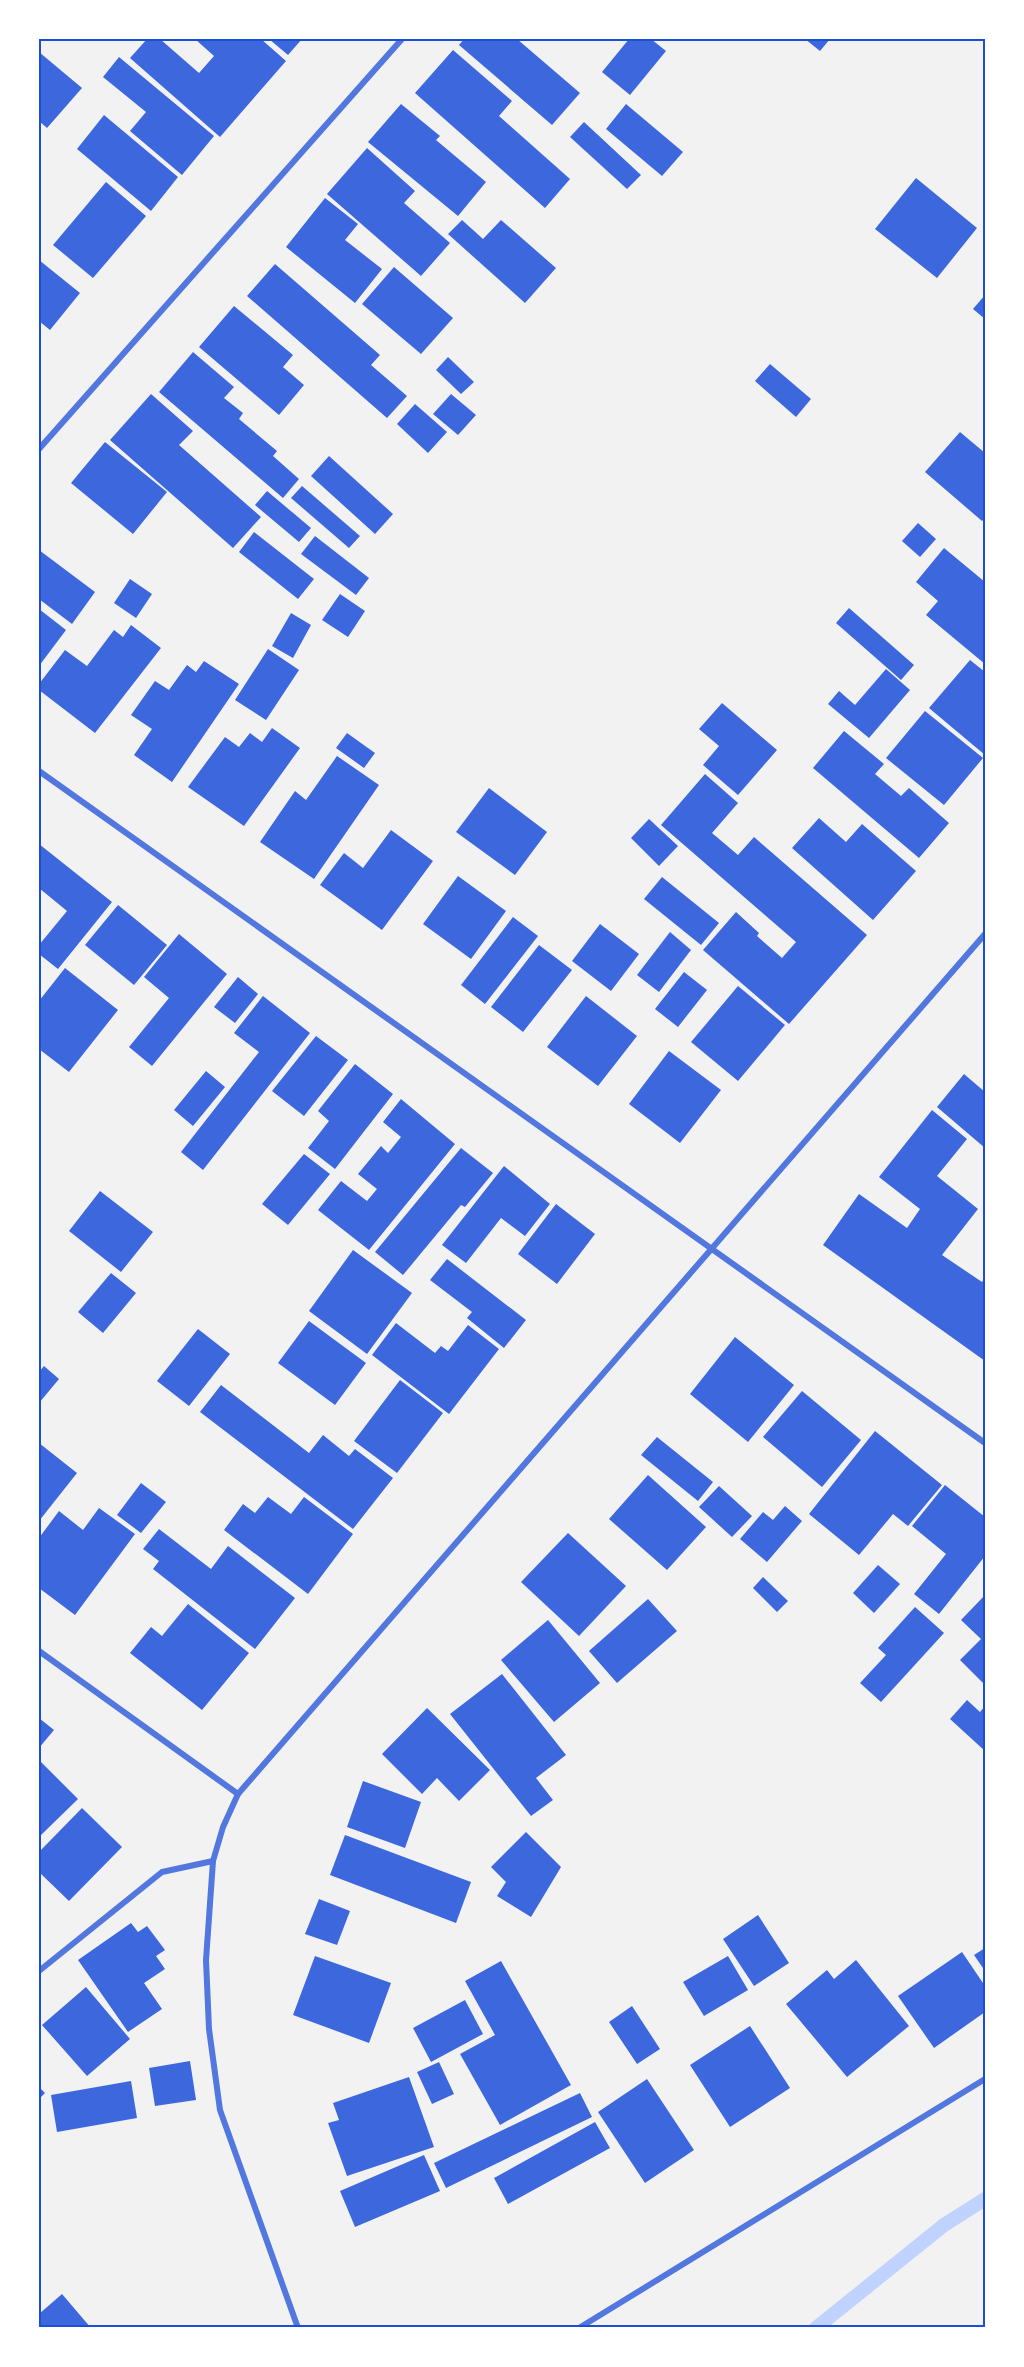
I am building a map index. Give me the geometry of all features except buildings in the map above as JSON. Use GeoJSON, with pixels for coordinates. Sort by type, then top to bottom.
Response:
{"type":"FeatureCollection","features":[{"type":"Feature","properties":{"kind":"street"},"geometry":{"type":"LineString","coordinates":[[39,449],[402,39]]}},
{"type":"Feature","properties":{"kind":"street"},"geometry":{"type":"LineString","coordinates":[[39,771],[710,1250],[985,1443]]}},
{"type":"Feature","properties":{"kind":"street"},"geometry":{"type":"LineString","coordinates":[[298,2328],[220,2110],[209,2029],[206,1960],[213,1861],[223,1827],[238,1794],[985,934]]}},
{"type":"Feature","properties":{"kind":"street"},"geometry":{"type":"LineString","coordinates":[[39,1651],[238,1794]]}},
{"type":"Feature","properties":{"kind":"street"},"geometry":{"type":"LineString","coordinates":[[39,1971],[162,1872],[213,1861]]}},
{"type":"Feature","properties":{"kind":"street"},"geometry":{"type":"LineString","coordinates":[[579,2328],[985,2079]]}},
{"type":"Feature","properties":{"kind":"waterway"},"geometry":{"type":"LineString","coordinates":[[816,2328],[944,2225],[985,2199]]}}]}
